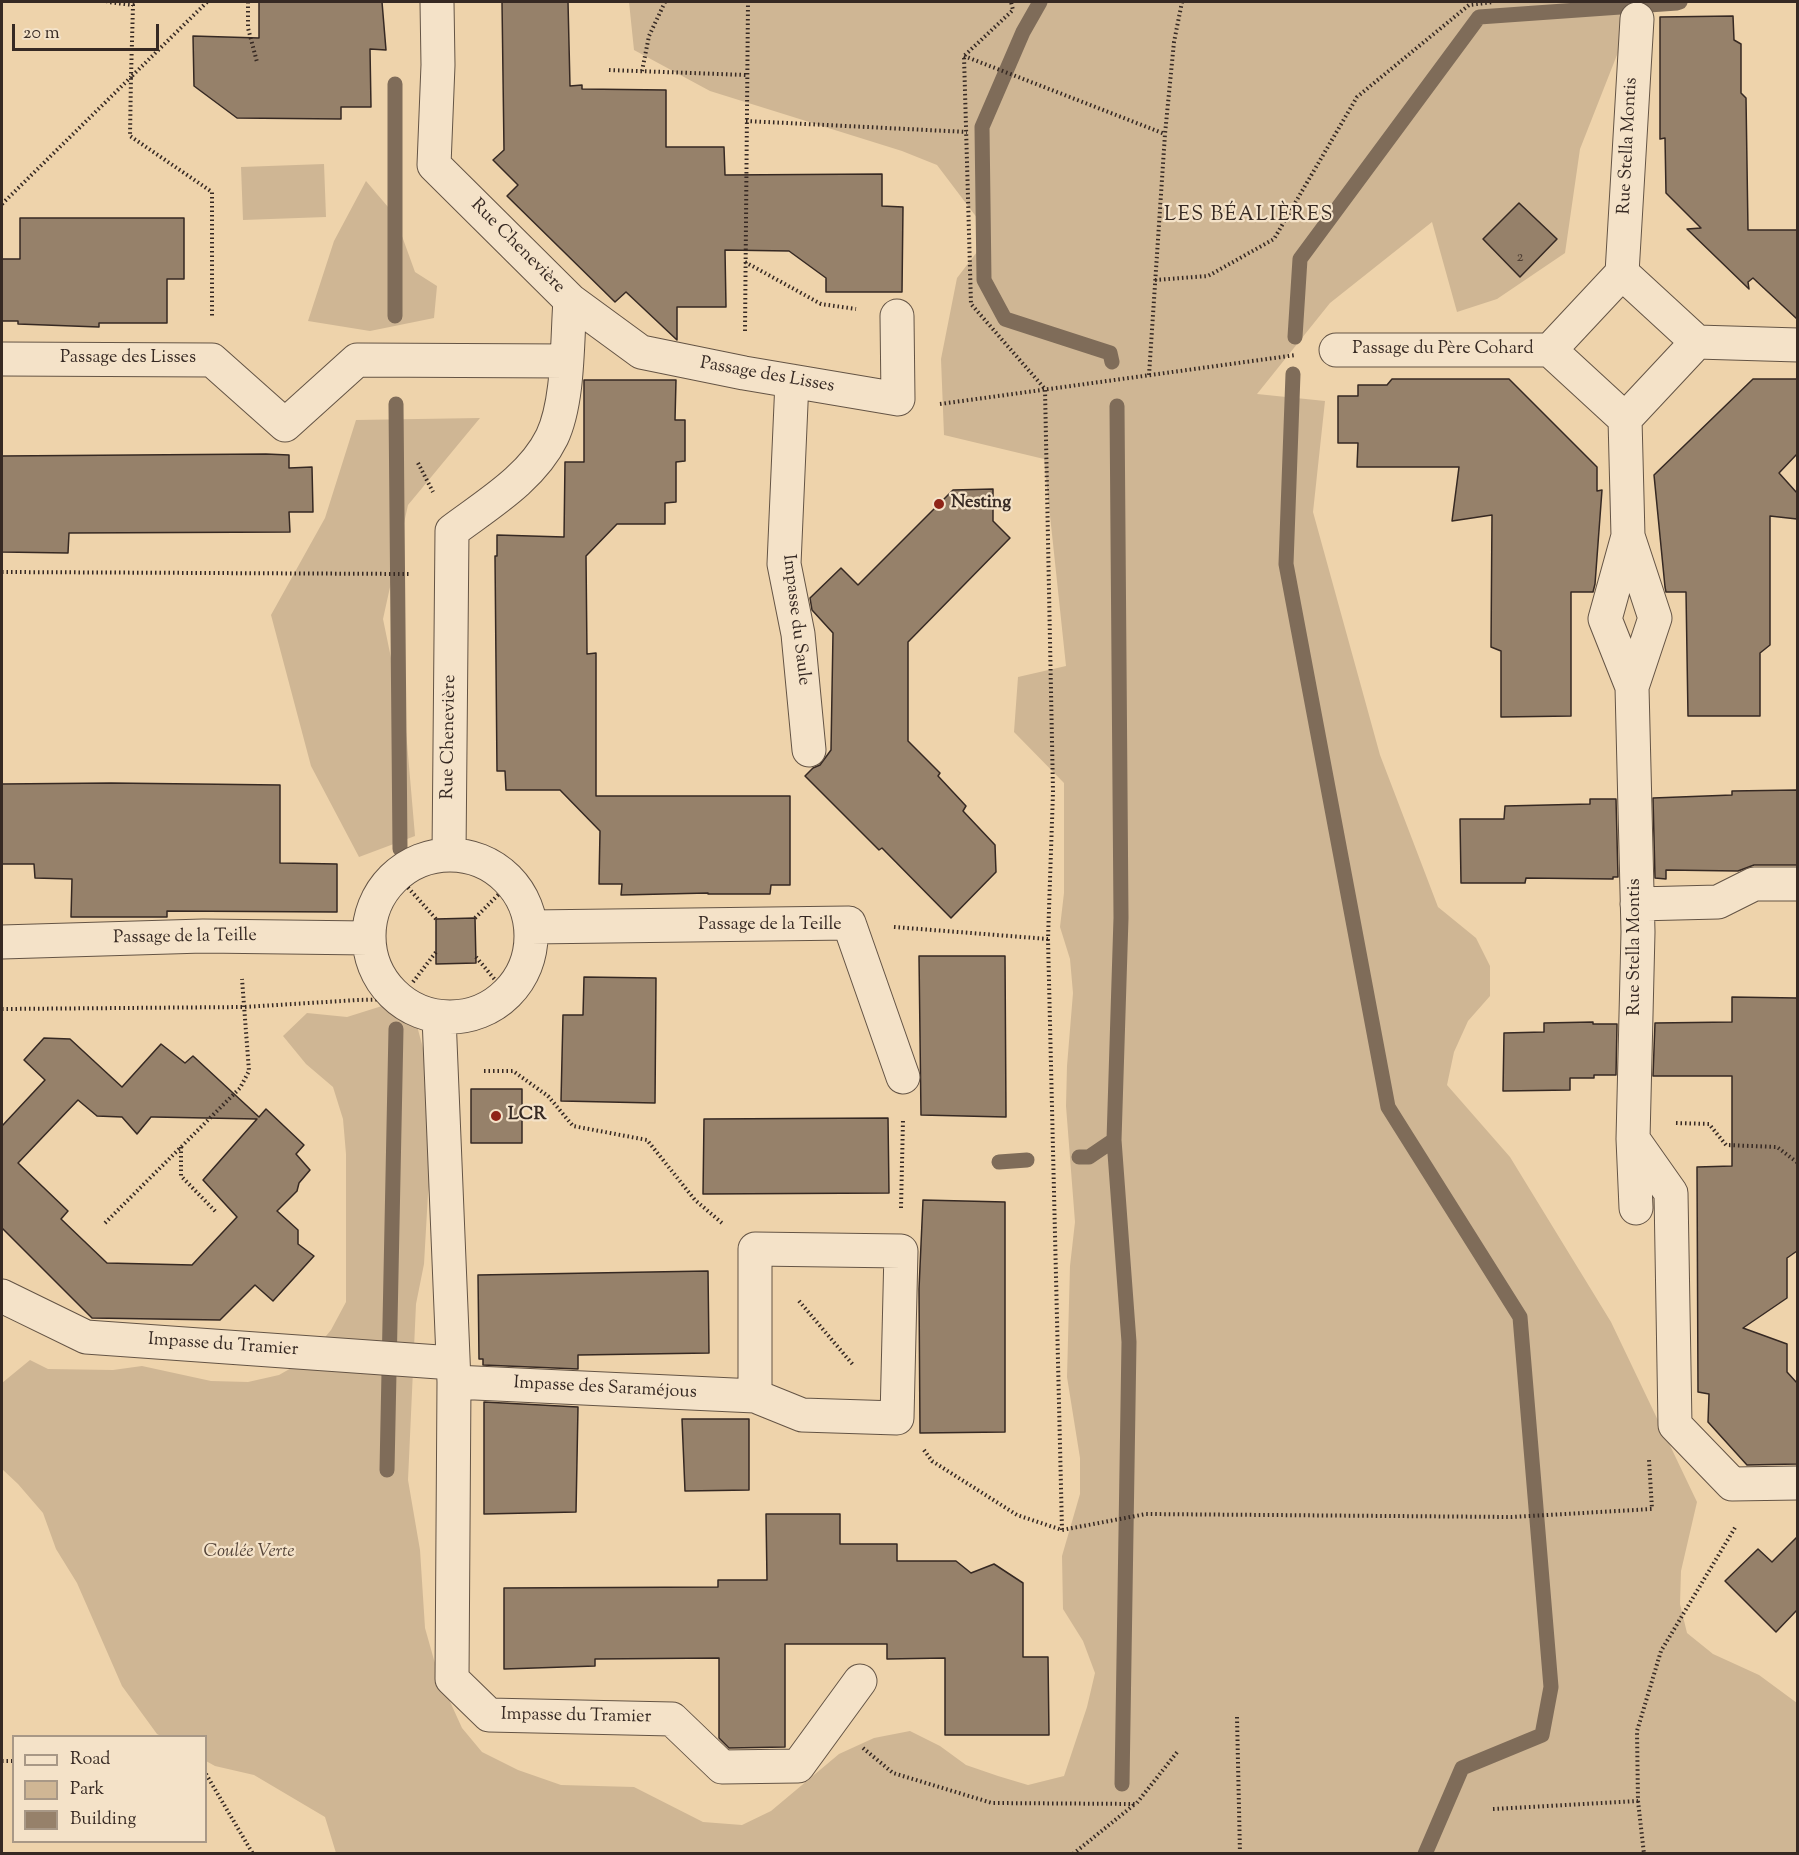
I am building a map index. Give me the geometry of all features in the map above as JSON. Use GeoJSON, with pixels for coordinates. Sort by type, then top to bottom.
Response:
{"type":"FeatureCollection","features":[{"type":"Feature","properties":{"kind":"street","name":"Rue Chenevière"},"geometry":{"type":"LineString","coordinates":[[437,2],[438,65],[434,165],[570,300],[560,412],[551,439],[533,464],[513,485],[452,531],[449,854]]}},
{"type":"Feature","properties":{"kind":"street","name":"Rue Stella Montis"},"geometry":{"type":"LineString","coordinates":[[1622,273],[1637,19]]}},
{"type":"Feature","properties":{"kind":"street"},"geometry":{"type":"LineString","coordinates":[[1697,342],[1625,419],[1550,350],[1622,273],[1697,342],[1797,345]]}},
{"type":"Feature","properties":{"kind":"street","name":"Passage des Lisses"},"geometry":{"type":"LineString","coordinates":[[570,300],[641,352],[898,399]]}},
{"type":"Feature","properties":{"kind":"street"},"geometry":{"type":"LineString","coordinates":[[897,316],[898,399]]}},
{"type":"Feature","properties":{"kind":"street","name":"Passage du Père Cohard"},"geometry":{"type":"LineString","coordinates":[[1336,350],[1550,350]]}},
{"type":"Feature","properties":{"kind":"street","name":"Passage des Lisses"},"geometry":{"type":"LineString","coordinates":[[2,359],[212,360],[285,424],[357,360],[566,361]]}},
{"type":"Feature","properties":{"kind":"street","name":"Impasse du Saule"},"geometry":{"type":"LineString","coordinates":[[792,381],[784,564],[798,634],[809,750]]}},
{"type":"Feature","properties":{"kind":"street","name":"Rue Stella Montis"},"geometry":{"type":"LineString","coordinates":[[1625,419],[1628,536],[1655,618],[1632,687],[1637,904],[1633,1130],[1636,1208]]}},
{"type":"Feature","properties":{"kind":"street","name":"Rue Stella Montis"},"geometry":{"type":"LineString","coordinates":[[1628,536],[1605,619],[1632,687]]}},
{"type":"Feature","properties":{"kind":"street"},"geometry":{"type":"LineString","coordinates":[[449,854],[472,857],[493,867],[511,882],[527,910],[531,927],[531,946],[527,963],[518,980],[507,994],[489,1008],[467,1016],[439,1017],[418,1011],[405,992],[382,982],[372,961],[368,938],[371,914],[381,892],[396,874],[421,860],[449,854]]}},
{"type":"Feature","properties":{"kind":"street"},"geometry":{"type":"LineString","coordinates":[[1637,904],[1718,902],[1754,884],[1797,884]]}},
{"type":"Feature","properties":{"kind":"street","name":"Passage de la Teille"},"geometry":{"type":"LineString","coordinates":[[531,927],[849,923],[903,1077]]}},
{"type":"Feature","properties":{"kind":"street","name":"Passage de la Teille"},"geometry":{"type":"LineString","coordinates":[[2,942],[203,936],[368,938]]}},
{"type":"Feature","properties":{"kind":"street","name":"Impasse du Tramier"},"geometry":{"type":"LineString","coordinates":[[439,1017],[454,1372],[452,1678],[489,1714],[672,1719],[722,1767],[798,1766],[860,1681]]}},
{"type":"Feature","properties":{"kind":"street"},"geometry":{"type":"LineString","coordinates":[[1633,1130],[1671,1193],[1675,1425],[1732,1484],[1797,1483]]}},
{"type":"Feature","properties":{"kind":"street"},"geometry":{"type":"LineString","coordinates":[[755,1396],[755,1249],[901,1251]]}},
{"type":"Feature","properties":{"kind":"street","name":"Impasse des Saraméjous"},"geometry":{"type":"LineString","coordinates":[[454,1372],[755,1396],[802,1415],[897,1418],[901,1251]]}},
{"type":"Feature","properties":{"kind":"street","name":"Impasse du Tramier"},"geometry":{"type":"LineString","coordinates":[[2,1296],[86,1336],[454,1372]]}},
{"type":"Feature","properties":{"kind":"path"},"geometry":{"type":"LineString","coordinates":[[107,2],[133,5],[130,136],[212,192],[212,360]]}},
{"type":"Feature","properties":{"kind":"path"},"geometry":{"type":"LineString","coordinates":[[2,204],[207,2]]}},
{"type":"Feature","properties":{"kind":"path"},"geometry":{"type":"LineString","coordinates":[[248,2],[248,28],[257,62]]}},
{"type":"Feature","properties":{"kind":"path"},"geometry":{"type":"LineString","coordinates":[[642,71],[649,36],[665,2]]}},
{"type":"Feature","properties":{"kind":"path"},"geometry":{"type":"LineString","coordinates":[[745,312],[748,2]]}},
{"type":"Feature","properties":{"kind":"path"},"geometry":{"type":"LineString","coordinates":[[1011,2],[1013,10],[964,56],[971,304],[1045,389],[1053,792],[1048,939],[1062,1530]]}},
{"type":"Feature","properties":{"kind":"path"},"geometry":{"type":"LineString","coordinates":[[1149,375],[1174,42],[1182,2]]}},
{"type":"Feature","properties":{"kind":"path"},"geometry":{"type":"LineString","coordinates":[[1155,280],[1208,276],[1274,239],[1357,97],[1469,5],[1494,2]]}},
{"type":"Feature","properties":{"kind":"path"},"geometry":{"type":"LineString","coordinates":[[964,56],[1166,134]]}},
{"type":"Feature","properties":{"kind":"path"},"geometry":{"type":"LineString","coordinates":[[609,70],[747,75]]}},
{"type":"Feature","properties":{"kind":"path"},"geometry":{"type":"LineString","coordinates":[[746,121],[967,132]]}},
{"type":"Feature","properties":{"kind":"path"},"geometry":{"type":"LineString","coordinates":[[745,262],[821,304],[897,316]]}},
{"type":"Feature","properties":{"kind":"path"},"geometry":{"type":"LineString","coordinates":[[898,399],[935,404],[1336,350]]}},
{"type":"Feature","properties":{"kind":"path"},"geometry":{"type":"LineString","coordinates":[[2,572],[415,574]]}},
{"type":"Feature","properties":{"kind":"path"},"geometry":{"type":"LineString","coordinates":[[396,874],[436,919]]}},
{"type":"Feature","properties":{"kind":"path"},"geometry":{"type":"LineString","coordinates":[[475,918],[511,882]]}},
{"type":"Feature","properties":{"kind":"path"},"geometry":{"type":"LineString","coordinates":[[849,923],[1048,939]]}},
{"type":"Feature","properties":{"kind":"path"},"geometry":{"type":"LineString","coordinates":[[2,1009],[244,1007],[358,999],[405,992],[436,952]]}},
{"type":"Feature","properties":{"kind":"path"},"geometry":{"type":"LineString","coordinates":[[476,957],[507,994]]}},
{"type":"Feature","properties":{"kind":"path"},"geometry":{"type":"LineString","coordinates":[[105,1223],[240,1088],[249,1071],[244,1007]]}},
{"type":"Feature","properties":{"kind":"path"},"geometry":{"type":"LineString","coordinates":[[1633,1130],[1709,1124],[1726,1145],[1777,1147],[1797,1163]]}},
{"type":"Feature","properties":{"kind":"path"},"geometry":{"type":"LineString","coordinates":[[901,1251],[902,1125]]}},
{"type":"Feature","properties":{"kind":"path"},"geometry":{"type":"LineString","coordinates":[[181,1146],[181,1176],[216,1212]]}},
{"type":"Feature","properties":{"kind":"path"},"geometry":{"type":"LineString","coordinates":[[1102,1522],[1146,1514],[1512,1517],[1652,1509]]}},
{"type":"Feature","properties":{"kind":"path"},"geometry":{"type":"LineString","coordinates":[[1644,1854],[1638,1801],[1637,1731],[1661,1651],[1740,1520]]}},
{"type":"Feature","properties":{"kind":"path"},"geometry":{"type":"LineString","coordinates":[[1237,1717],[1240,1854]]}},
{"type":"Feature","properties":{"kind":"path"},"geometry":{"type":"LineString","coordinates":[[831,1721],[893,1773],[992,1803],[1136,1804]]}},
{"type":"Feature","properties":{"kind":"path"},"geometry":{"type":"LineString","coordinates":[[1073,1854],[1136,1804],[1178,1751]]}},
{"type":"Feature","properties":{"kind":"path"},"geometry":{"type":"LineString","coordinates":[[207,1776],[253,1854]]}},
{"type":"Feature","properties":{"kind":"path"},"geometry":{"type":"LineString","coordinates":[[1493,1809],[1638,1801]]}},
{"type":"Feature","properties":{"kind":"green space","name":"Coulée Verte"},"geometry":{"type":"Polygon","coordinates":[[[629,2],[1643,2],[1637,4],[1580,149],[1565,253],[1497,299],[1457,312],[1432,222],[1330,303],[1257,394],[1325,401],[1313,512],[1380,755],[1438,907],[1476,938],[1490,966],[1490,996],[1468,1021],[1454,1052],[1447,1085],[1510,1157],[1611,1322],[1697,1502],[1681,1571],[1680,1604],[1687,1633],[1713,1654],[1759,1675],[1797,1703],[1797,1853],[336,1853],[325,1817],[254,1775],[215,1766],[207,1762],[207,1735],[157,1734],[122,1686],[77,1583],[56,1549],[43,1513],[2,1469],[2,1383],[30,1360],[48,1369],[113,1370],[142,1366],[211,1381],[248,1382],[279,1375],[307,1359],[331,1330],[346,1302],[346,1154],[343,1119],[333,1087],[306,1064],[283,1036],[307,1013],[347,1017],[382,1006],[416,1022],[433,1086],[438,1118],[428,1194],[424,1264],[416,1304],[408,1480],[420,1550],[425,1628],[434,1660],[462,1728],[482,1752],[518,1770],[561,1785],[634,1787],[703,1822],[742,1825],[771,1811],[839,1754],[874,1738],[910,1731],[940,1746],[966,1765],[1028,1785],[1064,1776],[1087,1707],[1095,1673],[1083,1641],[1063,1609],[1062,1556],[1080,1494],[1080,1458],[1067,1377],[1070,1266],[1075,1222],[1066,1106],[1073,993],[1070,959],[1060,927],[1064,893],[1064,783],[1014,732],[1018,677],[1066,666],[1044,459],[944,435],[941,359],[957,278],[990,235],[937,165],[902,151],[710,91],[634,50],[629,2]]]}},
{"type":"Feature","properties":{"kind":"green space"},"geometry":{"type":"Polygon","coordinates":[[[324,164],[326,217],[243,220],[241,167],[324,164]]]}},
{"type":"Feature","properties":{"kind":"green space"},"geometry":{"type":"Polygon","coordinates":[[[366,181],[394,214],[415,272],[437,286],[434,318],[370,331],[308,321],[334,241],[366,181]]]}},
{"type":"Feature","properties":{"kind":"green space"},"geometry":{"type":"Polygon","coordinates":[[[480,418],[408,505],[383,619],[406,731],[415,836],[359,857],[311,766],[271,615],[325,518],[356,420],[480,418]]]}},
{"type":"Feature","properties":{"kind":"building"},"geometry":{"type":"Polygon","coordinates":[[[259,2],[382,2],[386,50],[370,49],[371,107],[341,107],[341,119],[237,118],[194,86],[193,36],[259,38],[259,2]]]}},
{"type":"Feature","properties":{"kind":"building"},"geometry":{"type":"Polygon","coordinates":[[[502,2],[568,2],[570,86],[582,85],[582,89],[666,90],[666,147],[724,147],[725,175],[882,174],[882,206],[903,207],[902,292],[826,292],[826,278],[789,251],[725,250],[726,307],[677,307],[677,340],[626,292],[615,302],[507,196],[518,185],[493,160],[504,150],[502,2]]]}},
{"type":"Feature","properties":{"kind":"building"},"geometry":{"type":"Polygon","coordinates":[[[1733,16],[1734,40],[1741,44],[1741,93],[1746,98],[1748,230],[1797,230],[1797,319],[1753,278],[1748,282],[1749,289],[1687,229],[1701,228],[1666,193],[1665,138],[1660,139],[1660,17],[1733,16]]]}},
{"type":"Feature","properties":{"kind":"building"},"geometry":{"type":"Polygon","coordinates":[[[1519,203],[1557,239],[1520,277],[1483,239],[1519,203]]]}},
{"type":"Feature","properties":{"kind":"building"},"geometry":{"type":"Polygon","coordinates":[[[20,218],[184,218],[184,279],[167,279],[167,323],[99,323],[99,327],[18,324],[18,321],[2,321],[2,259],[20,259],[20,218]]]}},
{"type":"Feature","properties":{"kind":"building"},"geometry":{"type":"Polygon","coordinates":[[[1392,379],[1509,379],[1597,467],[1597,491],[1602,490],[1595,584],[1593,592],[1571,592],[1571,716],[1501,717],[1501,651],[1491,647],[1492,515],[1452,521],[1459,467],[1357,467],[1358,443],[1338,443],[1338,396],[1358,396],[1358,385],[1387,385],[1392,379]]]}},
{"type":"Feature","properties":{"kind":"building"},"geometry":{"type":"Polygon","coordinates":[[[1753,379],[1797,379],[1797,454],[1779,473],[1797,493],[1797,519],[1770,516],[1770,645],[1760,653],[1760,716],[1688,716],[1686,592],[1666,592],[1654,475],[1753,379]]]}},
{"type":"Feature","properties":{"kind":"building"},"geometry":{"type":"Polygon","coordinates":[[[584,380],[676,380],[675,420],[685,420],[685,461],[676,462],[676,502],[665,503],[665,524],[617,524],[586,556],[587,654],[596,653],[596,796],[790,796],[790,885],[771,885],[770,894],[621,895],[622,884],[599,884],[600,831],[560,790],[506,790],[505,771],[497,771],[495,556],[497,556],[497,535],[564,537],[565,462],[584,462],[584,380]]]}},
{"type":"Feature","properties":{"kind":"building"},"geometry":{"type":"Polygon","coordinates":[[[289,455],[289,468],[312,467],[313,512],[289,512],[290,532],[69,533],[68,553],[2,552],[2,456],[289,455]]]}},
{"type":"Feature","properties":{"kind":"building"},"geometry":{"type":"Polygon","coordinates":[[[993,489],[993,521],[1010,538],[908,642],[908,741],[940,773],[938,776],[966,806],[963,811],[995,845],[996,872],[951,918],[882,848],[879,850],[805,776],[820,765],[831,750],[833,633],[812,610],[810,598],[841,568],[858,585],[953,490],[993,489]]]}},
{"type":"Feature","properties":{"kind":"building"},"geometry":{"type":"Polygon","coordinates":[[[2,784],[280,785],[280,863],[337,864],[337,912],[167,911],[167,917],[71,917],[72,879],[35,878],[34,864],[2,864],[2,784]]]}},
{"type":"Feature","properties":{"kind":"building"},"geometry":{"type":"Polygon","coordinates":[[[1797,790],[1797,865],[1754,865],[1738,871],[1666,870],[1666,879],[1655,878],[1653,798],[1732,795],[1732,791],[1797,790]]]}},
{"type":"Feature","properties":{"kind":"building"},"geometry":{"type":"Polygon","coordinates":[[[1590,799],[1616,799],[1618,877],[1613,877],[1613,879],[1526,878],[1525,883],[1461,883],[1460,819],[1504,819],[1505,806],[1590,804],[1590,799]]]}},
{"type":"Feature","properties":{"kind":"building"},"geometry":{"type":"Polygon","coordinates":[[[475,918],[476,963],[436,964],[436,919],[475,918]]]}},
{"type":"Feature","properties":{"kind":"building"},"geometry":{"type":"Polygon","coordinates":[[[919,956],[1005,956],[1006,1117],[921,1115],[919,956]]]}},
{"type":"Feature","properties":{"kind":"building"},"geometry":{"type":"Polygon","coordinates":[[[584,977],[656,978],[655,1103],[561,1101],[563,1015],[583,1015],[584,977]]]}},
{"type":"Feature","properties":{"kind":"building"},"geometry":{"type":"Polygon","coordinates":[[[1732,997],[1797,998],[1797,1251],[1787,1258],[1787,1298],[1743,1328],[1787,1344],[1787,1372],[1797,1383],[1797,1464],[1747,1465],[1708,1422],[1709,1394],[1698,1392],[1697,1167],[1732,1166],[1732,1076],[1653,1076],[1655,1023],[1732,1022],[1732,997]]]}},
{"type":"Feature","properties":{"kind":"building"},"geometry":{"type":"Polygon","coordinates":[[[1593,1022],[1593,1024],[1617,1024],[1616,1075],[1570,1078],[1570,1090],[1503,1091],[1504,1033],[1544,1032],[1544,1023],[1593,1022]]]}},
{"type":"Feature","properties":{"kind":"building"},"geometry":{"type":"Polygon","coordinates":[[[44,1038],[70,1039],[122,1087],[161,1044],[185,1063],[193,1056],[259,1117],[266,1109],[304,1145],[296,1154],[310,1170],[299,1183],[297,1191],[277,1211],[298,1230],[298,1244],[314,1256],[273,1301],[255,1285],[220,1320],[92,1318],[2,1228],[2,1126],[45,1080],[24,1060],[44,1038]],[[78,1100],[18,1163],[68,1211],[61,1219],[107,1263],[192,1265],[237,1217],[203,1180],[257,1119],[151,1117],[137,1134],[122,1117],[97,1116],[78,1100]]]}},
{"type":"Feature","properties":{"kind":"building","name":"LCR"},"geometry":{"type":"Polygon","coordinates":[[[471,1089],[522,1089],[522,1143],[471,1143],[471,1089]]]}},
{"type":"Feature","properties":{"kind":"building"},"geometry":{"type":"Polygon","coordinates":[[[888,1118],[889,1193],[703,1194],[704,1119],[888,1118]]]}},
{"type":"Feature","properties":{"kind":"building"},"geometry":{"type":"Polygon","coordinates":[[[923,1200],[1005,1202],[1005,1432],[920,1433],[919,1289],[923,1200]]]}},
{"type":"Feature","properties":{"kind":"building"},"geometry":{"type":"Polygon","coordinates":[[[708,1271],[709,1353],[578,1355],[578,1369],[483,1365],[483,1359],[479,1359],[478,1275],[708,1271]]]}},
{"type":"Feature","properties":{"kind":"building"},"geometry":{"type":"Polygon","coordinates":[[[484,1402],[578,1407],[576,1512],[484,1514],[484,1402]]]}},
{"type":"Feature","properties":{"kind":"building"},"geometry":{"type":"Polygon","coordinates":[[[682,1419],[749,1419],[749,1490],[685,1491],[682,1419]]]}},
{"type":"Feature","properties":{"kind":"building"},"geometry":{"type":"Polygon","coordinates":[[[766,1514],[840,1514],[840,1544],[897,1544],[897,1561],[956,1561],[971,1573],[994,1564],[1023,1583],[1023,1657],[1048,1657],[1049,1735],[945,1735],[945,1658],[887,1659],[887,1644],[785,1644],[785,1747],[729,1748],[719,1738],[719,1658],[595,1659],[595,1666],[504,1669],[504,1588],[718,1587],[718,1580],[767,1580],[766,1514]]]}},
{"type":"Feature","properties":{"kind":"building"},"geometry":{"type":"Polygon","coordinates":[[[1797,1537],[1797,1610],[1776,1632],[1725,1581],[1758,1549],[1772,1562],[1797,1537]]]}},
{"type":"Feature","properties":{"kind":"waterway"},"geometry":{"type":"LineString","coordinates":[[1040,2],[1023,32],[982,127],[984,280],[1005,319],[1110,353],[1112,362]]}},
{"type":"Feature","properties":{"kind":"waterway"},"geometry":{"type":"LineString","coordinates":[[1295,337],[1300,259],[1479,17],[1680,2]]}},
{"type":"Feature","properties":{"kind":"waterway"},"geometry":{"type":"LineString","coordinates":[[395,84],[395,316]]}},
{"type":"Feature","properties":{"kind":"waterway"},"geometry":{"type":"LineString","coordinates":[[1293,374],[1286,564],[1388,1107],[1520,1317],[1551,1687],[1542,1735],[1462,1768],[1425,1854]]}},
{"type":"Feature","properties":{"kind":"waterway"},"geometry":{"type":"LineString","coordinates":[[396,404],[400,849]]}},
{"type":"Feature","properties":{"kind":"waterway"},"geometry":{"type":"LineString","coordinates":[[1079,1157],[1089,1157],[1114,1140],[1121,918],[1117,406]]}},
{"type":"Feature","properties":{"kind":"waterway"},"geometry":{"type":"LineString","coordinates":[[387,1470],[396,1029]]}},
{"type":"Feature","properties":{"kind":"waterway"},"geometry":{"type":"LineString","coordinates":[[1114,1140],[1129,1342],[1122,1784]]}},
{"type":"Feature","properties":{"kind":"waterway"},"geometry":{"type":"LineString","coordinates":[[999,1162],[1027,1160]]}},
{"type":"Feature","properties":{"kind":"place","name":"Nesting"},"geometry":{"type":"Point","coordinates":[939,504]}},
{"type":"Feature","properties":{"kind":"place","name":"LCR"},"geometry":{"type":"Point","coordinates":[496,1116]}},
{"type":"Feature","properties":{"kind":"district","name":"LES BÉALIÈRES"},"geometry":{"type":"Point","coordinates":[1249,217]}}]}
